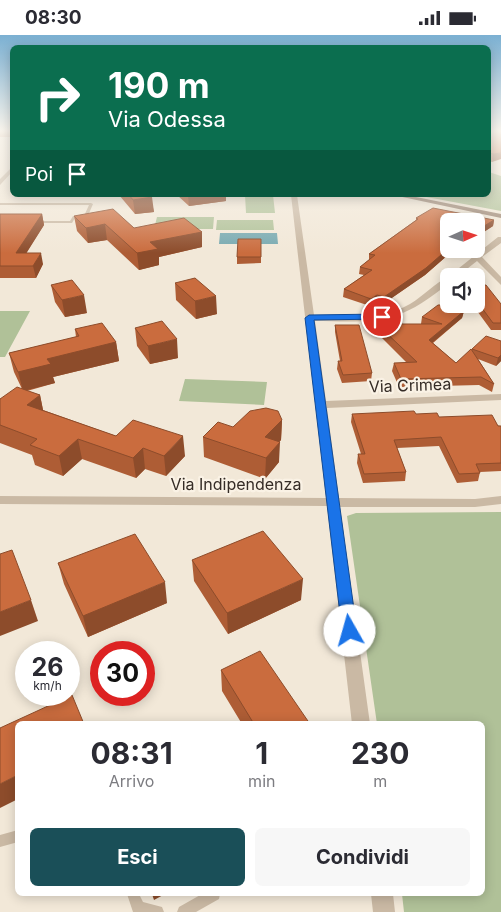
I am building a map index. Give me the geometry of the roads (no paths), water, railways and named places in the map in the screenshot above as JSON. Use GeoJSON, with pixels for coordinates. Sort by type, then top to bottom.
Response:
{"type":"FeatureCollection","features":[{"type":"Feature","properties":{"kind":"main road"},"geometry":{"type":"LineString","coordinates":[[406,197],[501,216]]}},
{"type":"Feature","properties":{"kind":"street"},"geometry":{"type":"LineString","coordinates":[[0,183],[9,172]]}},
{"type":"Feature","properties":{"kind":"street"},"geometry":{"type":"LineString","coordinates":[[294,197],[361,721]]}},
{"type":"Feature","properties":{"kind":"street"},"geometry":{"type":"LineString","coordinates":[[485,252],[501,239]]}},
{"type":"Feature","properties":{"kind":"street"},"geometry":{"type":"LineString","coordinates":[[464,268],[477,258]]}},
{"type":"Feature","properties":{"kind":"street"},"geometry":{"type":"LineString","coordinates":[[479,258],[501,282]]}},
{"type":"Feature","properties":{"kind":"street"},"geometry":{"type":"LineString","coordinates":[[309,318],[369,318],[393,315],[412,306],[440,286]]}},
{"type":"Feature","properties":{"kind":"street","name":"Via Crimea"},"geometry":{"type":"LineString","coordinates":[[320,405],[501,397]]}},
{"type":"Feature","properties":{"kind":"street","name":"Via Indipendenza"},"geometry":{"type":"LineString","coordinates":[[0,500],[475,503],[501,500]]}},
{"type":"Feature","properties":{"kind":"street"},"geometry":{"type":"LineString","coordinates":[[382,896],[384,912]]}},
{"type":"Feature","properties":{"kind":"lane"},"geometry":{"type":"LineString","coordinates":[[0,204],[91,205],[86,217],[74,217],[72,222],[27,222]]}},
{"type":"Feature","properties":{"kind":"lane"},"geometry":{"type":"LineString","coordinates":[[0,841],[15,837]]}},
{"type":"Feature","properties":{"kind":"lane"},"geometry":{"type":"LineString","coordinates":[[134,896],[138,908],[157,912]]}},
{"type":"Feature","properties":{"kind":"lane"},"geometry":{"type":"LineString","coordinates":[[184,912],[211,896]]}},
{"type":"Feature","properties":{"kind":"water"},"geometry":{"type":"Polygon","coordinates":[[[220,233],[277,233],[278,244],[219,244],[220,233]]]}}]}
